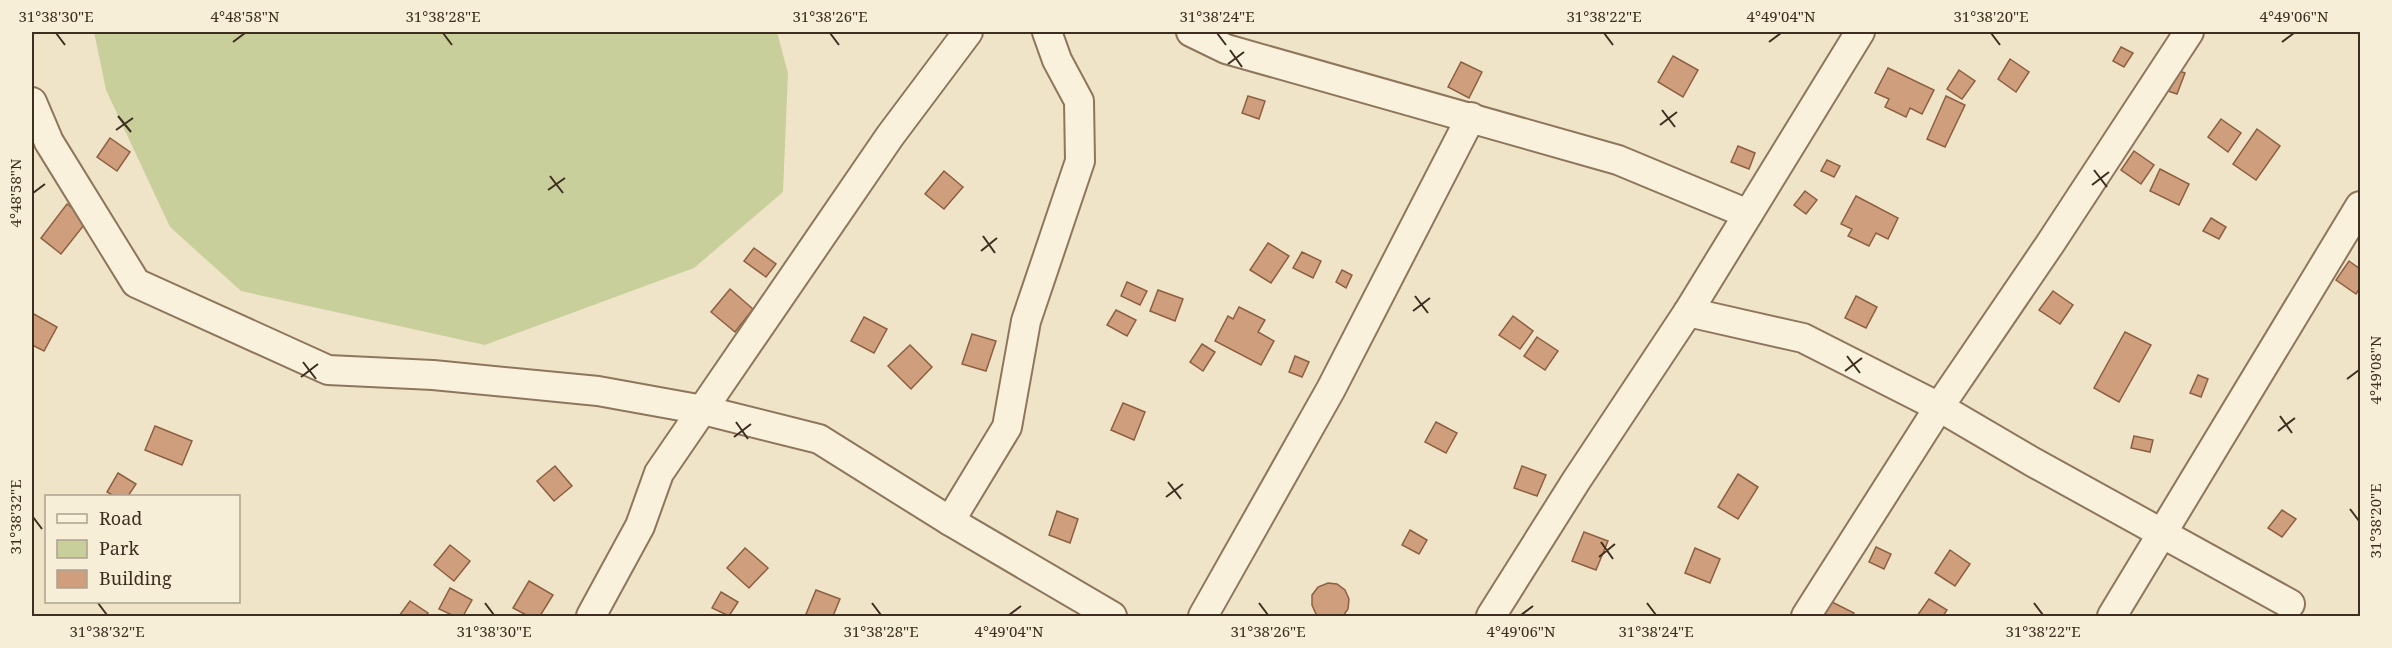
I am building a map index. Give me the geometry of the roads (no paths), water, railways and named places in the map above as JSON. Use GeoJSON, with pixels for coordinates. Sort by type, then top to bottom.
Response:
{"type":"FeatureCollection","features":[{"type":"Feature","properties":{"kind":"street"},"geometry":{"type":"LineString","coordinates":[[591,616],[640,526],[659,473],[890,136],[968,32]]}},
{"type":"Feature","properties":{"kind":"street"},"geometry":{"type":"LineString","coordinates":[[950,521],[1007,427],[1026,321],[1080,161],[1079,100],[1057,60],[1047,32]]}},
{"type":"Feature","properties":{"kind":"street"},"geometry":{"type":"LineString","coordinates":[[1191,32],[1232,40],[1471,117],[1618,160],[1748,214]]}},
{"type":"Feature","properties":{"kind":"street"},"geometry":{"type":"LineString","coordinates":[[1491,616],[1576,481],[1688,312],[1860,32]]}},
{"type":"Feature","properties":{"kind":"street"},"geometry":{"type":"LineString","coordinates":[[1806,616],[1939,407],[2050,244],[2189,32]]}},
{"type":"Feature","properties":{"kind":"street"},"geometry":{"type":"LineString","coordinates":[[32,102],[48,142],[136,283],[146,288],[328,370],[433,375],[598,391],[703,410],[819,439],[950,521],[1112,616]]}},
{"type":"Feature","properties":{"kind":"street"},"geometry":{"type":"LineString","coordinates":[[1203,616],[1331,389],[1471,117]]}},
{"type":"Feature","properties":{"kind":"street"},"geometry":{"type":"LineString","coordinates":[[2112,616],[2361,206]]}},
{"type":"Feature","properties":{"kind":"street"},"geometry":{"type":"LineString","coordinates":[[1688,312],[1803,338],[1939,407],[2031,461],[2290,604]]}}]}
